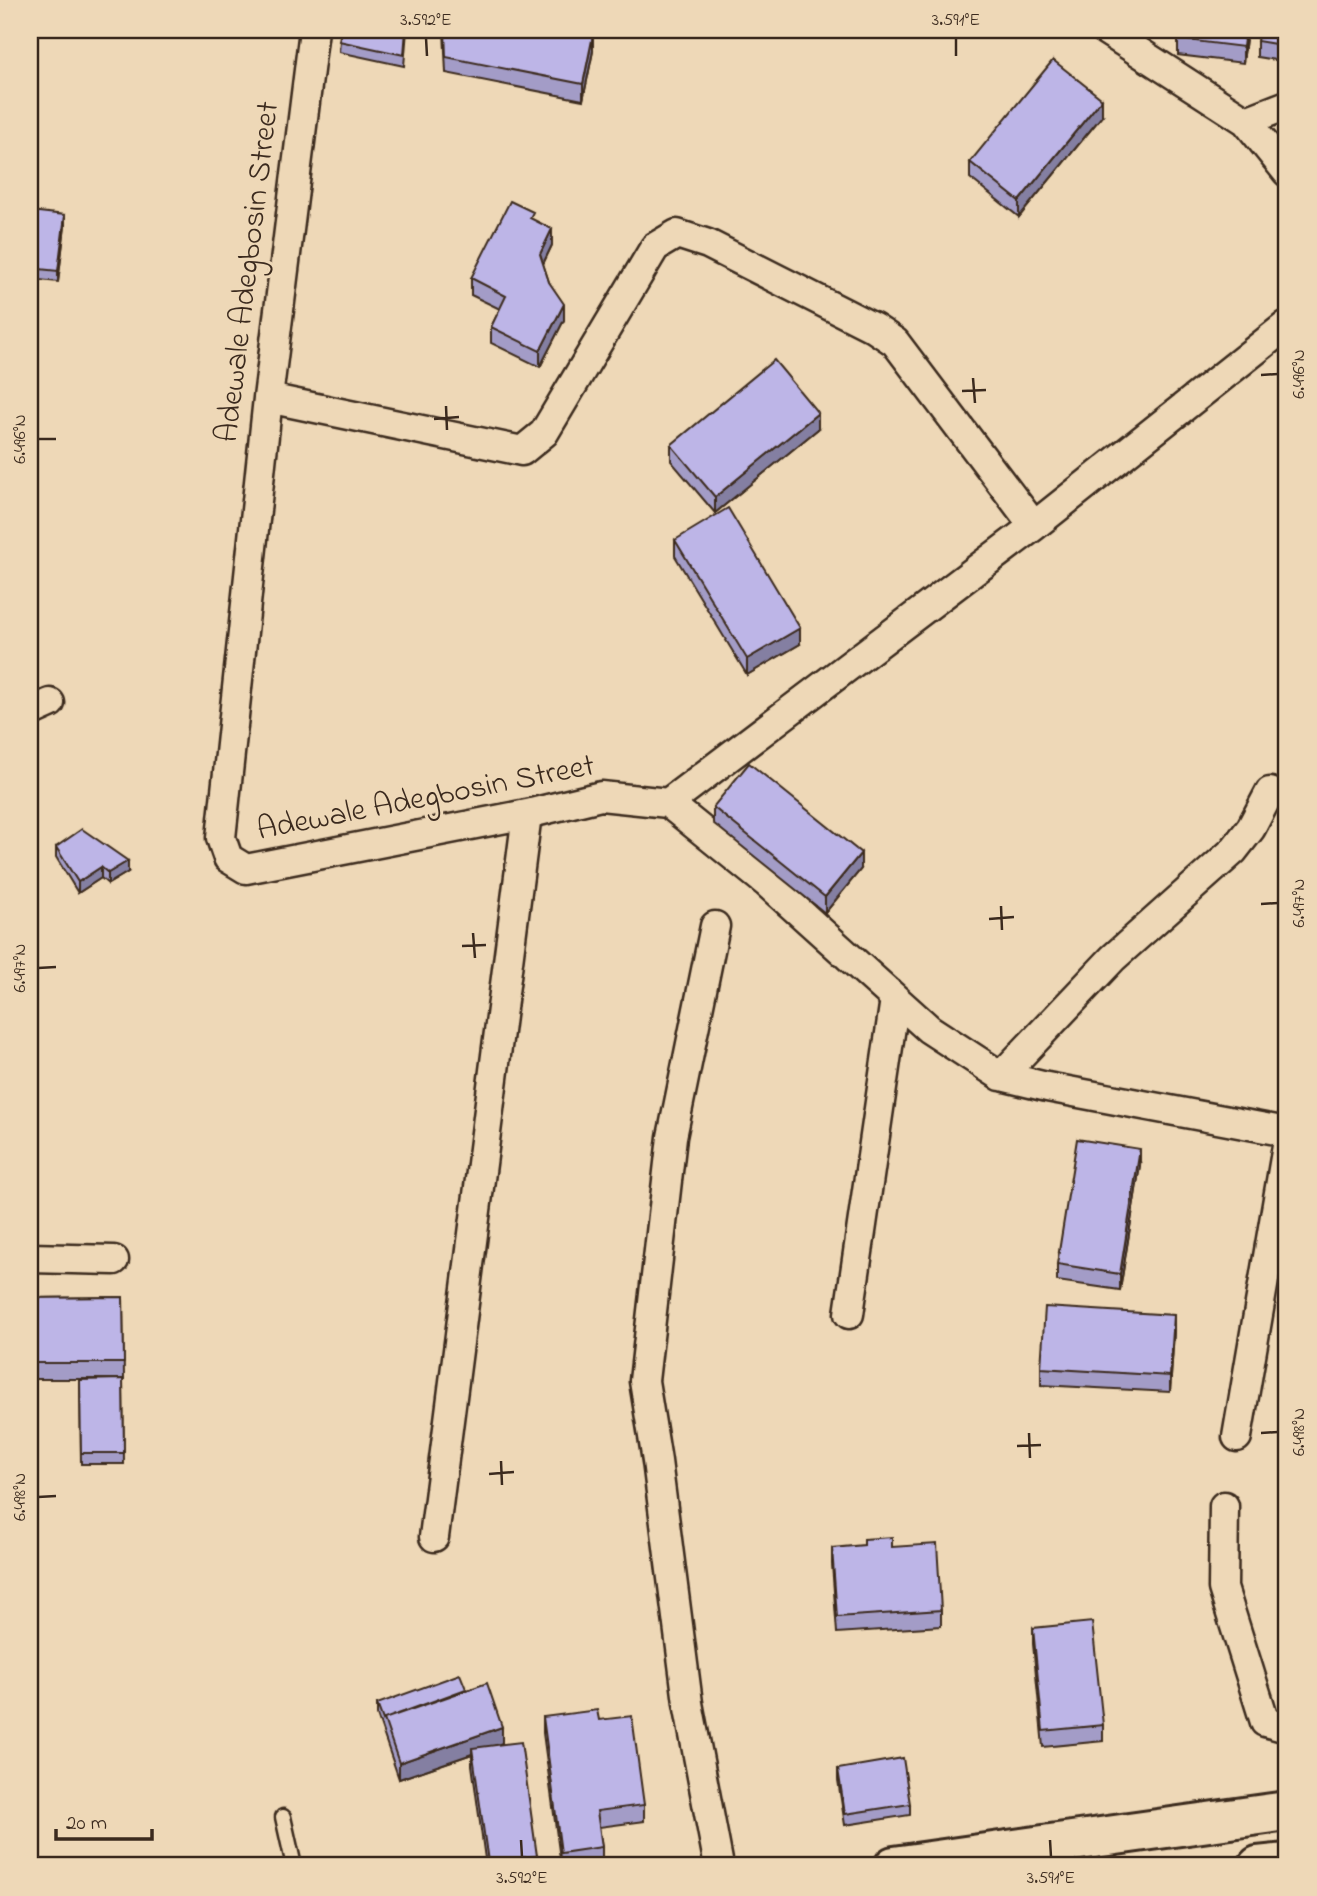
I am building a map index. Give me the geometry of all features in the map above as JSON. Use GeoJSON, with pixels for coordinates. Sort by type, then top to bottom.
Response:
{"type":"FeatureCollection","features":[{"type":"Feature","properties":{"kind":"main road"},"geometry":{"type":"LineString","coordinates":[[894,1866],[1287,1811]]}},
{"type":"Feature","properties":{"kind":"main road"},"geometry":{"type":"LineString","coordinates":[[1258,1866],[1287,1863]]}},
{"type":"Feature","properties":{"kind":"street","name":"Adewale Adegbosin Street"},"geometry":{"type":"LineString","coordinates":[[314,30],[268,398],[221,838],[228,858],[246,869],[527,814],[601,796],[668,803]]}},
{"type":"Feature","properties":{"kind":"street"},"geometry":{"type":"LineString","coordinates":[[1105,30],[1246,121],[1287,172]]}},
{"type":"Feature","properties":{"kind":"street"},"geometry":{"type":"LineString","coordinates":[[1246,121],[1287,104]]}},
{"type":"Feature","properties":{"kind":"street"},"geometry":{"type":"LineString","coordinates":[[268,398],[522,451],[544,433],[655,247],[677,233],[708,244],[874,328],[895,342],[1034,526]]}},
{"type":"Feature","properties":{"kind":"street"},"geometry":{"type":"LineString","coordinates":[[1287,325],[1034,526],[668,803],[767,883],[929,1029],[1001,1076],[1287,1132]]}},
{"type":"Feature","properties":{"kind":"street"},"geometry":{"type":"LineString","coordinates":[[1001,1076],[1113,958],[1233,851],[1251,828],[1270,792]]}},
{"type":"Feature","properties":{"kind":"street"},"geometry":{"type":"LineString","coordinates":[[434,1538],[527,814]]}},
{"type":"Feature","properties":{"kind":"street"},"geometry":{"type":"LineString","coordinates":[[715,926],[672,1137],[644,1381],[688,1703],[719,1866]]}},
{"type":"Feature","properties":{"kind":"street"},"geometry":{"type":"LineString","coordinates":[[849,1314],[895,999]]}},
{"type":"Feature","properties":{"kind":"street"},"geometry":{"type":"LineString","coordinates":[[1237,1437],[1287,1146]]}},
{"type":"Feature","properties":{"kind":"street"},"geometry":{"type":"LineString","coordinates":[[30,1258],[114,1260]]}},
{"type":"Feature","properties":{"kind":"street"},"geometry":{"type":"LineString","coordinates":[[1224,1506],[1223,1588],[1265,1722],[1287,1728]]}},
{"type":"Feature","properties":{"kind":"lane"},"geometry":{"type":"LineString","coordinates":[[283,1817],[294,1866]]}},
{"type":"Feature","properties":{"kind":"building"},"geometry":{"type":"Polygon","coordinates":[[[341,30],[406,30],[404,55],[339,41],[341,30]]]}},
{"type":"Feature","properties":{"kind":"building"},"geometry":{"type":"Polygon","coordinates":[[[445,30],[558,30],[593,35],[583,84],[446,57],[445,30]]]}},
{"type":"Feature","properties":{"kind":"building"},"geometry":{"type":"Polygon","coordinates":[[[1179,30],[1245,30],[1243,47],[1178,39],[1179,30]]]}},
{"type":"Feature","properties":{"kind":"building"},"geometry":{"type":"Polygon","coordinates":[[[1259,30],[1287,30],[1287,46],[1257,41],[1259,30]]]}},
{"type":"Feature","properties":{"kind":"building"},"geometry":{"type":"Polygon","coordinates":[[[1053,60],[1102,99],[1019,201],[970,162],[1053,60]]]}},
{"type":"Feature","properties":{"kind":"building"},"geometry":{"type":"Polygon","coordinates":[[[510,201],[533,212],[530,218],[552,229],[540,254],[549,282],[564,304],[540,351],[491,327],[506,296],[471,278],[510,201]]]}},
{"type":"Feature","properties":{"kind":"building"},"geometry":{"type":"Polygon","coordinates":[[[30,211],[65,215],[58,271],[30,268],[30,211]]]}},
{"type":"Feature","properties":{"kind":"building"},"geometry":{"type":"Polygon","coordinates":[[[774,360],[818,413],[715,497],[671,445],[774,360]]]}},
{"type":"Feature","properties":{"kind":"building"},"geometry":{"type":"Polygon","coordinates":[[[728,508],[800,628],[747,659],[675,540],[728,508]]]}},
{"type":"Feature","properties":{"kind":"building"},"geometry":{"type":"Polygon","coordinates":[[[749,763],[861,853],[825,897],[713,807],[749,763]]]}},
{"type":"Feature","properties":{"kind":"building"},"geometry":{"type":"Polygon","coordinates":[[[82,829],[128,861],[108,873],[101,867],[78,882],[56,847],[82,829]]]}},
{"type":"Feature","properties":{"kind":"building"},"geometry":{"type":"Polygon","coordinates":[[[1077,1139],[1140,1149],[1120,1274],[1057,1264],[1077,1139]]]}},
{"type":"Feature","properties":{"kind":"building"},"geometry":{"type":"Polygon","coordinates":[[[123,1297],[124,1363],[30,1363],[30,1298],[123,1297]]]}},
{"type":"Feature","properties":{"kind":"building"},"geometry":{"type":"Polygon","coordinates":[[[1045,1307],[1174,1315],[1170,1376],[1041,1368],[1045,1307]]]}},
{"type":"Feature","properties":{"kind":"building"},"geometry":{"type":"Polygon","coordinates":[[[123,1379],[124,1453],[81,1453],[80,1380],[123,1379]]]}},
{"type":"Feature","properties":{"kind":"building"},"geometry":{"type":"Polygon","coordinates":[[[892,1537],[892,1547],[937,1544],[941,1610],[837,1617],[832,1548],[864,1545],[864,1539],[892,1537]]]}},
{"type":"Feature","properties":{"kind":"building"},"geometry":{"type":"Polygon","coordinates":[[[1092,1622],[1103,1725],[1043,1731],[1033,1628],[1092,1622]]]}},
{"type":"Feature","properties":{"kind":"building"},"geometry":{"type":"Polygon","coordinates":[[[460,1674],[466,1689],[383,1720],[377,1704],[460,1674]]]}},
{"type":"Feature","properties":{"kind":"building"},"geometry":{"type":"Polygon","coordinates":[[[487,1683],[502,1727],[399,1763],[384,1719],[487,1683]]]}},
{"type":"Feature","properties":{"kind":"building"},"geometry":{"type":"Polygon","coordinates":[[[597,1710],[599,1720],[632,1716],[644,1805],[597,1811],[602,1847],[561,1853],[543,1717],[597,1710]]]}},
{"type":"Feature","properties":{"kind":"building"},"geometry":{"type":"Polygon","coordinates":[[[521,1742],[537,1856],[488,1862],[472,1748],[521,1742]]]}},
{"type":"Feature","properties":{"kind":"building"},"geometry":{"type":"Polygon","coordinates":[[[903,1758],[910,1804],[845,1814],[838,1769],[903,1758]]]}}]}
